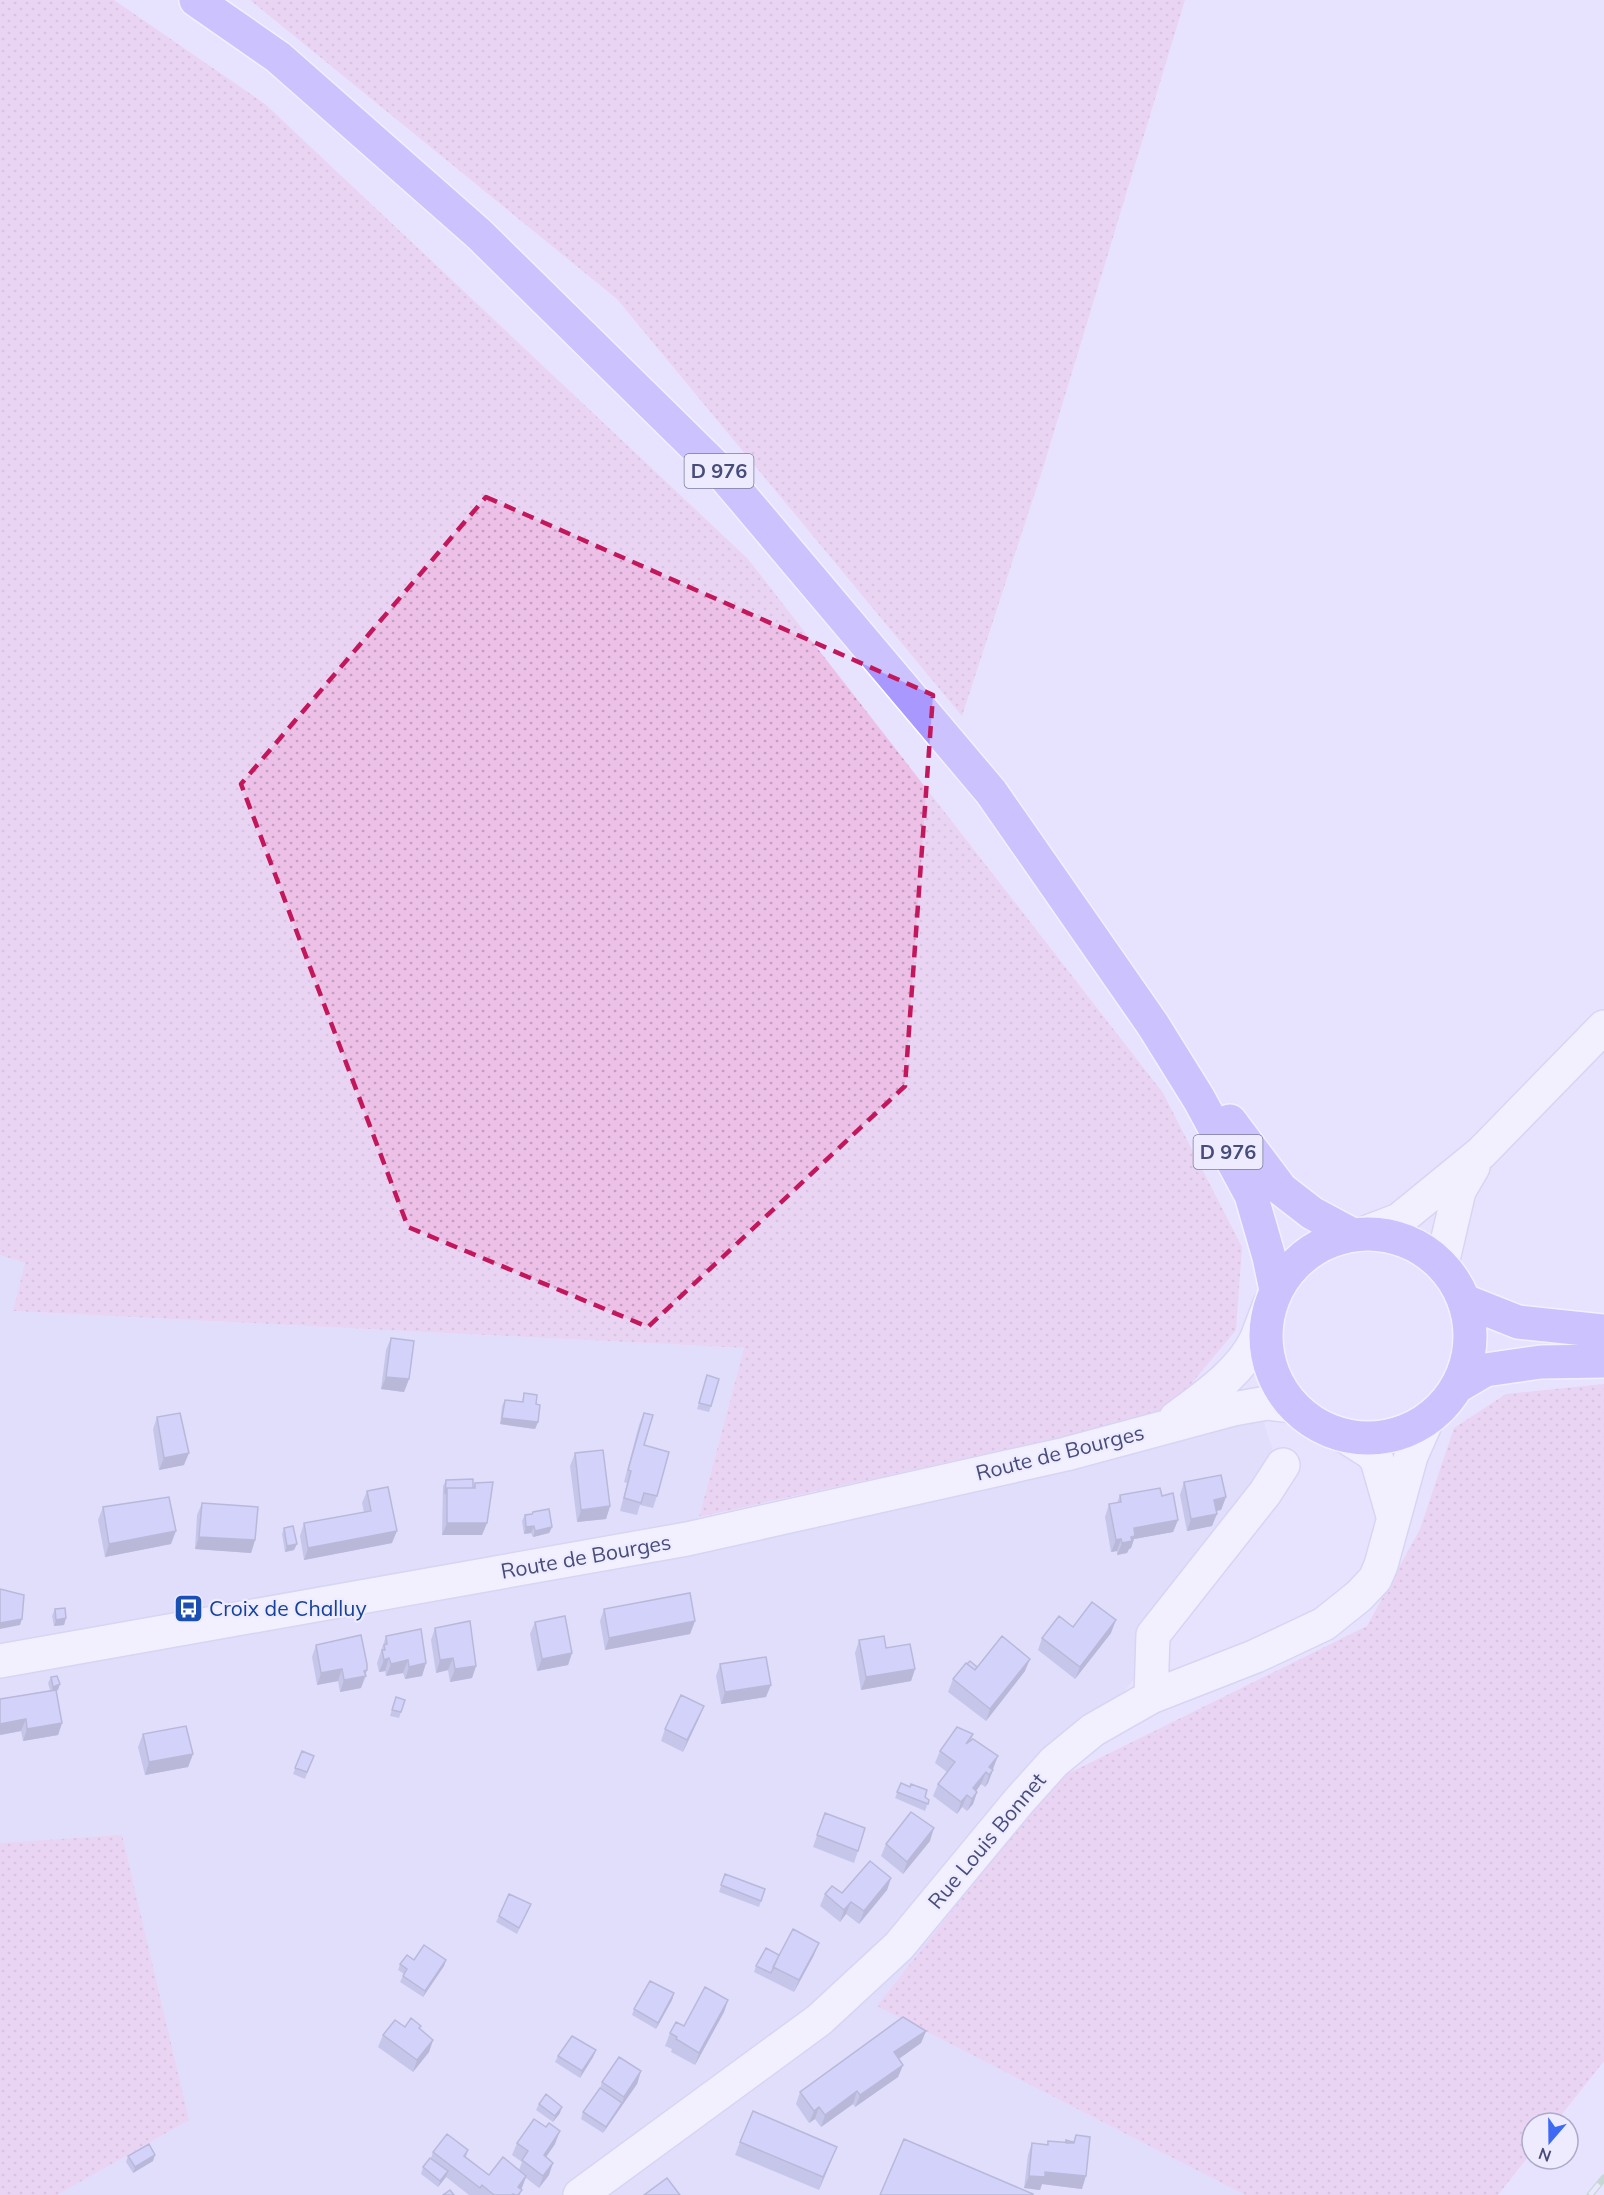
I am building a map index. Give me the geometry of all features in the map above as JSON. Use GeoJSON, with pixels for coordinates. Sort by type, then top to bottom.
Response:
{"type":"FeatureCollection","features":[{"type":"Feature","properties":{"kind":"main road","name":"D 976"},"geometry":{"type":"LineString","coordinates":[[196,0],[278,57],[479,234],[721,472],[991,792],[1153,1025],[1199,1099],[1251,1195],[1269,1257],[1273,1297]]}},
{"type":"Feature","properties":{"kind":"main road","name":"D 976"},"geometry":{"type":"LineString","coordinates":[[1153,1025],[1281,1189],[1312,1213],[1358,1234]]}},
{"type":"Feature","properties":{"kind":"main road"},"geometry":{"type":"LineString","coordinates":[[1358,1234],[1399,1238],[1423,1249],[1442,1264],[1465,1301],[1471,1342],[1468,1363],[1458,1386],[1451,1397],[1427,1420],[1417,1427],[1385,1438],[1345,1436],[1312,1422],[1292,1406],[1271,1372],[1265,1336],[1273,1297],[1300,1258],[1328,1241],[1358,1234]]}},
{"type":"Feature","properties":{"kind":"main road"},"geometry":{"type":"LineString","coordinates":[[1465,1301],[1518,1322],[1604,1331]]}},
{"type":"Feature","properties":{"kind":"main road"},"geometry":{"type":"LineString","coordinates":[[1458,1386],[1485,1370],[1541,1362],[1604,1361]]}},
{"type":"Feature","properties":{"kind":"street"},"geometry":{"type":"LineString","coordinates":[[1358,1234],[1399,1220],[1481,1153],[1604,1027]]}},
{"type":"Feature","properties":{"kind":"street"},"geometry":{"type":"LineString","coordinates":[[1442,1264],[1459,1191],[1481,1153]]}},
{"type":"Feature","properties":{"kind":"street","name":"Route de Bourges"},"geometry":{"type":"LineString","coordinates":[[1165,1426],[1237,1368],[1255,1341],[1273,1297]]}},
{"type":"Feature","properties":{"kind":"street","name":"Route de Bourges"},"geometry":{"type":"LineString","coordinates":[[0,1661],[687,1539],[1066,1454],[1233,1408],[1267,1403],[1292,1406]]}},
{"type":"Feature","properties":{"kind":"street","name":"Rue Louis Bonnet"},"geometry":{"type":"LineString","coordinates":[[580,2195],[819,2020],[899,1946],[1054,1762],[1093,1730],[1151,1697],[1256,1656],[1324,1624],[1376,1579],[1387,1547],[1411,1456],[1427,1420]]}},
{"type":"Feature","properties":{"kind":"street","name":"Rue Louis Bonnet"},"geometry":{"type":"LineString","coordinates":[[1345,1436],[1370,1452],[1377,1460],[1394,1518]]}},
{"type":"Feature","properties":{"kind":"street"},"geometry":{"type":"LineString","coordinates":[[1151,1697],[1153,1635],[1265,1493],[1283,1465]]}},
{"type":"Feature","properties":{"kind":"highlighted area"},"geometry":{"type":"Polygon","coordinates":[[[486,497],[933,695],[905,1086],[648,1327],[408,1227],[241,784],[486,497]]]}},
{"type":"Feature","properties":{"kind":"shaded area"},"geometry":{"type":"Polygon","coordinates":[[[0,0],[114,0],[265,104],[748,559],[1163,1093],[1242,1247],[1236,1330],[1166,1414],[699,1517],[744,1348],[13,1311],[25,1263],[0,1255],[0,0]]]}},
{"type":"Feature","properties":{"kind":"shaded area"},"geometry":{"type":"Polygon","coordinates":[[[250,0],[1185,0],[1043,468],[962,716],[617,299],[250,0]]]}},
{"type":"Feature","properties":{"kind":"shaded area"},"geometry":{"type":"Polygon","coordinates":[[[0,1255],[25,1263],[14,1311],[744,1348],[690,1550],[1263,1419],[1284,1487],[878,2006],[1245,2195],[0,2195],[0,1255]]]}},
{"type":"Feature","properties":{"kind":"shaded area"},"geometry":{"type":"Polygon","coordinates":[[[1604,1384],[1604,2061],[1564,2111],[1520,2111],[1520,2167],[1498,2195],[1245,2195],[877,2006],[1055,1780],[1367,1626],[1420,1529],[1454,1428],[1506,1394],[1604,1384]]]}},
{"type":"Feature","properties":{"kind":"shaded area"},"geometry":{"type":"Polygon","coordinates":[[[122,1835],[189,2120],[57,2195],[0,2195],[0,1843],[122,1835]]]}},
{"type":"Feature","properties":{"kind":"building"},"geometry":{"type":"Polygon","coordinates":[[[391,1338],[414,1341],[409,1379],[386,1377],[391,1338]]]}},
{"type":"Feature","properties":{"kind":"building"},"geometry":{"type":"Polygon","coordinates":[[[707,1375],[719,1379],[711,1406],[699,1403],[707,1375]]]}},
{"type":"Feature","properties":{"kind":"building"},"geometry":{"type":"Polygon","coordinates":[[[524,1393],[537,1395],[536,1404],[540,1405],[538,1422],[502,1418],[505,1400],[523,1402],[524,1393]]]}},
{"type":"Feature","properties":{"kind":"building"},"geometry":{"type":"Polygon","coordinates":[[[180,1413],[189,1453],[164,1458],[157,1417],[180,1413]]]}},
{"type":"Feature","properties":{"kind":"building"},"geometry":{"type":"Polygon","coordinates":[[[644,1413],[653,1415],[644,1445],[669,1452],[657,1496],[644,1493],[641,1503],[624,1498],[631,1471],[628,1470],[644,1413]]]}},
{"type":"Feature","properties":{"kind":"building"},"geometry":{"type":"Polygon","coordinates":[[[603,1450],[610,1506],[581,1510],[575,1453],[603,1450]]]}},
{"type":"Feature","properties":{"kind":"building"},"geometry":{"type":"Polygon","coordinates":[[[1221,1475],[1226,1497],[1214,1500],[1217,1514],[1191,1519],[1184,1482],[1221,1475]]]}},
{"type":"Feature","properties":{"kind":"building"},"geometry":{"type":"Polygon","coordinates":[[[473,1479],[473,1488],[447,1488],[445,1494],[446,1480],[473,1479]]]}},
{"type":"Feature","properties":{"kind":"building"},"geometry":{"type":"Polygon","coordinates":[[[493,1482],[487,1523],[447,1523],[447,1488],[475,1488],[475,1483],[493,1482]]]}},
{"type":"Feature","properties":{"kind":"building"},"geometry":{"type":"Polygon","coordinates":[[[388,1487],[397,1531],[308,1548],[304,1523],[371,1511],[367,1491],[388,1487]]]}},
{"type":"Feature","properties":{"kind":"building"},"geometry":{"type":"Polygon","coordinates":[[[1160,1488],[1162,1496],[1173,1493],[1178,1520],[1134,1528],[1135,1536],[1131,1537],[1132,1541],[1122,1543],[1121,1539],[1116,1540],[1109,1504],[1121,1502],[1120,1495],[1160,1488]]]}},
{"type":"Feature","properties":{"kind":"building"},"geometry":{"type":"Polygon","coordinates":[[[169,1497],[176,1531],[109,1544],[103,1507],[169,1497]]]}},
{"type":"Feature","properties":{"kind":"building"},"geometry":{"type":"Polygon","coordinates":[[[202,1503],[258,1507],[255,1540],[199,1537],[202,1503]]]}},
{"type":"Feature","properties":{"kind":"building"},"geometry":{"type":"Polygon","coordinates":[[[549,1509],[552,1527],[535,1531],[534,1526],[526,1527],[525,1515],[549,1509]]]}},
{"type":"Feature","properties":{"kind":"building"},"geometry":{"type":"Polygon","coordinates":[[[293,1526],[297,1544],[287,1546],[284,1528],[293,1526]]]}},
{"type":"Feature","properties":{"kind":"building"},"geometry":{"type":"Polygon","coordinates":[[[0,1589],[24,1595],[22,1619],[0,1623],[0,1589]]]}},
{"type":"Feature","properties":{"kind":"building"},"geometry":{"type":"Polygon","coordinates":[[[690,1593],[695,1621],[609,1638],[604,1609],[690,1593]]]}},
{"type":"Feature","properties":{"kind":"building"},"geometry":{"type":"Polygon","coordinates":[[[1092,1602],[1116,1620],[1080,1667],[1042,1638],[1059,1616],[1073,1627],[1092,1602]]]}},
{"type":"Feature","properties":{"kind":"building"},"geometry":{"type":"Polygon","coordinates":[[[65,1608],[66,1618],[56,1620],[55,1609],[65,1608]]]}},
{"type":"Feature","properties":{"kind":"building"},"geometry":{"type":"Polygon","coordinates":[[[565,1616],[572,1653],[542,1659],[535,1622],[565,1616]]]}},
{"type":"Feature","properties":{"kind":"building"},"geometry":{"type":"Polygon","coordinates":[[[470,1621],[476,1666],[455,1669],[453,1658],[440,1660],[435,1628],[470,1621]]]}},
{"type":"Feature","properties":{"kind":"building"},"geometry":{"type":"Polygon","coordinates":[[[421,1629],[426,1663],[409,1667],[408,1660],[391,1664],[389,1658],[384,1660],[382,1650],[385,1650],[384,1645],[387,1644],[386,1636],[421,1629]]]}},
{"type":"Feature","properties":{"kind":"building"},"geometry":{"type":"Polygon","coordinates":[[[361,1635],[367,1664],[367,1670],[364,1671],[366,1676],[344,1680],[342,1669],[321,1673],[316,1645],[361,1635]]]}},
{"type":"Feature","properties":{"kind":"building"},"geometry":{"type":"Polygon","coordinates":[[[884,1636],[886,1648],[910,1644],[915,1669],[866,1677],[859,1640],[884,1636]]]}},
{"type":"Feature","properties":{"kind":"building"},"geometry":{"type":"Polygon","coordinates":[[[1002,1636],[1030,1659],[990,1709],[953,1679],[966,1663],[975,1670],[1002,1636]]]}},
{"type":"Feature","properties":{"kind":"building"},"geometry":{"type":"Polygon","coordinates":[[[766,1657],[771,1685],[725,1692],[720,1664],[766,1657]]]}},
{"type":"Feature","properties":{"kind":"building"},"geometry":{"type":"Polygon","coordinates":[[[970,1661],[977,1667],[975,1670],[967,1664],[970,1661]]]}},
{"type":"Feature","properties":{"kind":"building"},"geometry":{"type":"Polygon","coordinates":[[[57,1676],[60,1684],[53,1687],[51,1677],[57,1676]]]}},
{"type":"Feature","properties":{"kind":"building"},"geometry":{"type":"Polygon","coordinates":[[[56,1690],[62,1723],[27,1729],[26,1719],[0,1724],[0,1699],[56,1690]]]}},
{"type":"Feature","properties":{"kind":"building"},"geometry":{"type":"Polygon","coordinates":[[[681,1695],[704,1706],[687,1740],[665,1729],[681,1695]]]}},
{"type":"Feature","properties":{"kind":"building"},"geometry":{"type":"Polygon","coordinates":[[[396,1697],[405,1700],[401,1712],[392,1710],[396,1697]]]}},
{"type":"Feature","properties":{"kind":"building"},"geometry":{"type":"Polygon","coordinates":[[[186,1726],[193,1754],[149,1762],[143,1734],[186,1726]]]}},
{"type":"Feature","properties":{"kind":"building"},"geometry":{"type":"Polygon","coordinates":[[[957,1727],[973,1734],[966,1744],[973,1739],[998,1756],[989,1767],[993,1770],[989,1775],[986,1772],[973,1788],[977,1792],[972,1799],[967,1795],[961,1802],[938,1784],[955,1762],[940,1751],[957,1727]]]}},
{"type":"Feature","properties":{"kind":"building"},"geometry":{"type":"Polygon","coordinates":[[[302,1751],[314,1756],[307,1772],[295,1768],[302,1751]]]}},
{"type":"Feature","properties":{"kind":"building"},"geometry":{"type":"Polygon","coordinates":[[[901,1783],[927,1790],[925,1797],[929,1800],[928,1804],[897,1792],[901,1783]]]}},
{"type":"Feature","properties":{"kind":"building"},"geometry":{"type":"Polygon","coordinates":[[[911,1812],[934,1828],[907,1862],[886,1844],[911,1812]]]}},
{"type":"Feature","properties":{"kind":"building"},"geometry":{"type":"Polygon","coordinates":[[[825,1813],[865,1828],[858,1851],[817,1835],[825,1813]]]}},
{"type":"Feature","properties":{"kind":"building"},"geometry":{"type":"Polygon","coordinates":[[[870,1861],[891,1878],[864,1911],[851,1902],[844,1910],[825,1894],[832,1886],[842,1893],[870,1861]]]}},
{"type":"Feature","properties":{"kind":"building"},"geometry":{"type":"Polygon","coordinates":[[[725,1874],[765,1889],[761,1901],[721,1885],[725,1874]]]}},
{"type":"Feature","properties":{"kind":"building"},"geometry":{"type":"Polygon","coordinates":[[[509,1894],[531,1904],[519,1928],[499,1916],[509,1894]]]}},
{"type":"Feature","properties":{"kind":"building"},"geometry":{"type":"Polygon","coordinates":[[[793,1929],[819,1943],[799,1980],[773,1967],[793,1929]]]}},
{"type":"Feature","properties":{"kind":"building"},"geometry":{"type":"Polygon","coordinates":[[[424,1945],[446,1960],[425,1991],[403,1976],[407,1969],[400,1964],[407,1955],[414,1960],[424,1945]]]}},
{"type":"Feature","properties":{"kind":"building"},"geometry":{"type":"Polygon","coordinates":[[[766,1948],[779,1955],[771,1973],[756,1966],[766,1948]]]}},
{"type":"Feature","properties":{"kind":"building"},"geometry":{"type":"Polygon","coordinates":[[[650,1981],[674,1993],[658,2023],[634,2009],[650,1981]]]}},
{"type":"Feature","properties":{"kind":"building"},"geometry":{"type":"Polygon","coordinates":[[[705,1987],[728,2000],[699,2053],[670,2033],[676,2022],[684,2026],[705,1987]]]}},
{"type":"Feature","properties":{"kind":"building"},"geometry":{"type":"Polygon","coordinates":[[[903,2017],[926,2031],[894,2052],[903,2065],[860,2095],[857,2091],[825,2115],[819,2107],[814,2111],[800,2092],[903,2017]]]}},
{"type":"Feature","properties":{"kind":"building"},"geometry":{"type":"Polygon","coordinates":[[[411,2018],[433,2040],[417,2060],[383,2035],[395,2020],[405,2027],[411,2018]]]}},
{"type":"Feature","properties":{"kind":"building"},"geometry":{"type":"Polygon","coordinates":[[[572,2036],[596,2050],[582,2071],[558,2056],[572,2036]]]}},
{"type":"Feature","properties":{"kind":"building"},"geometry":{"type":"Polygon","coordinates":[[[619,2057],[641,2071],[624,2097],[602,2082],[619,2057]]]}},
{"type":"Feature","properties":{"kind":"building"},"geometry":{"type":"Polygon","coordinates":[[[600,2088],[622,2103],[606,2127],[583,2112],[600,2088]]]}},
{"type":"Feature","properties":{"kind":"building"},"geometry":{"type":"Polygon","coordinates":[[[546,2094],[562,2107],[555,2116],[539,2104],[546,2094]]]}},
{"type":"Feature","properties":{"kind":"building"},"geometry":{"type":"Polygon","coordinates":[[[753,2111],[837,2147],[823,2177],[740,2142],[753,2111]]]}},
{"type":"Feature","properties":{"kind":"building"},"geometry":{"type":"Polygon","coordinates":[[[534,2119],[546,2127],[549,2123],[560,2131],[544,2155],[553,2163],[543,2176],[522,2160],[528,2151],[517,2143],[534,2119]]]}},
{"type":"Feature","properties":{"kind":"building"},"geometry":{"type":"Polygon","coordinates":[[[447,2134],[468,2150],[464,2156],[489,2175],[503,2157],[526,2176],[518,2187],[522,2190],[518,2195],[494,2195],[482,2185],[480,2188],[433,2152],[447,2134]]]}},
{"type":"Feature","properties":{"kind":"building"},"geometry":{"type":"Polygon","coordinates":[[[1076,2135],[1090,2137],[1086,2176],[1045,2172],[1045,2177],[1029,2176],[1032,2143],[1048,2145],[1048,2141],[1074,2143],[1076,2135]]]}},
{"type":"Feature","properties":{"kind":"building"},"geometry":{"type":"Polygon","coordinates":[[[904,2139],[1033,2194],[880,2195],[904,2139]]]}},
{"type":"Feature","properties":{"kind":"building"},"geometry":{"type":"Polygon","coordinates":[[[149,2144],[155,2155],[135,2167],[128,2156],[149,2144]]]}},
{"type":"Feature","properties":{"kind":"building"},"geometry":{"type":"Polygon","coordinates":[[[430,2158],[448,2171],[440,2181],[423,2167],[430,2158]]]}},
{"type":"Feature","properties":{"kind":"building"},"geometry":{"type":"Polygon","coordinates":[[[667,2178],[680,2195],[644,2195],[667,2178]]]}},
{"type":"Feature","properties":{"kind":"building"},"geometry":{"type":"Polygon","coordinates":[[[450,2190],[454,2195],[443,2195],[450,2190]]]}},
{"type":"Feature","properties":{"kind":"railway"},"geometry":{"type":"LineString","coordinates":[[1590,2195],[1604,2178]]}},
{"type":"Feature","properties":{"kind":"place","name":"Croix de Challuy"},"geometry":{"type":"Point","coordinates":[188,1609]}}]}
